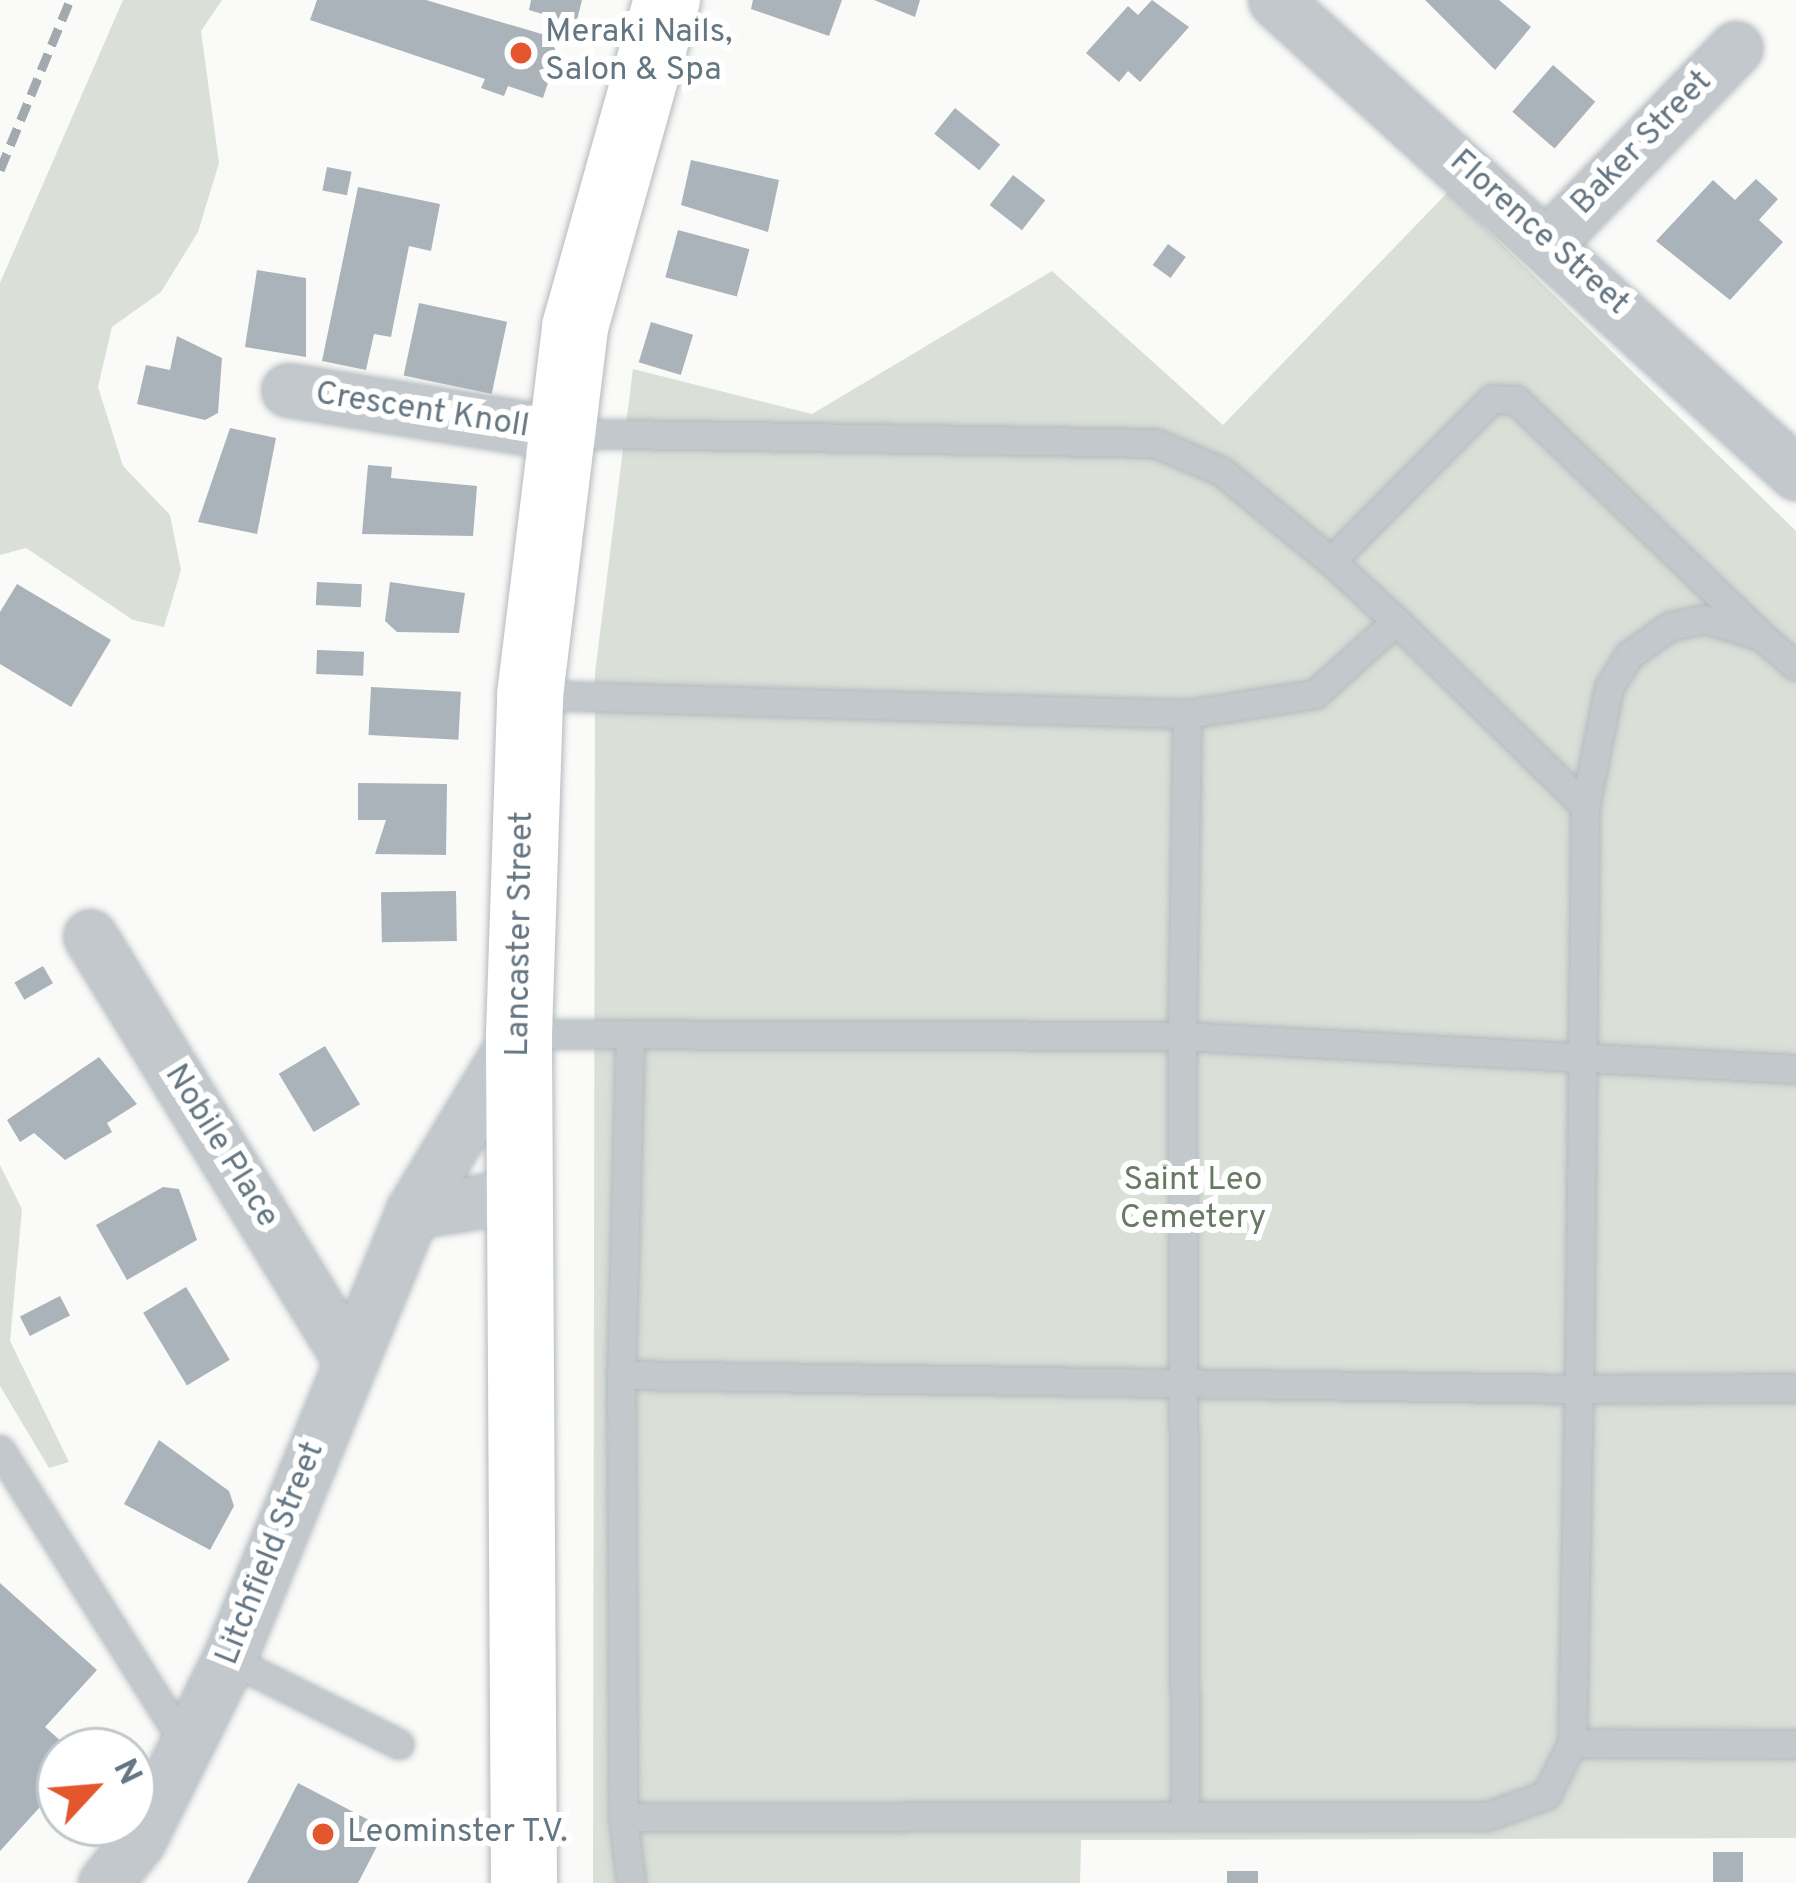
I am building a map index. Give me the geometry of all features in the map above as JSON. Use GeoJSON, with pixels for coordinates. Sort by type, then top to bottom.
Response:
{"type":"FeatureCollection","features":[{"type":"Feature","properties":{"kind":"main road","name":"Lancaster Street"},"geometry":{"type":"LineString","coordinates":[[524,1883],[519,1034],[530,695],[557,433],[667,0]]}},
{"type":"Feature","properties":{"kind":"street","name":"Florence Street"},"geometry":{"type":"LineString","coordinates":[[1275,0],[1550,241],[1796,473]]}},
{"type":"Feature","properties":{"kind":"street","name":"Baker Street"},"geometry":{"type":"LineString","coordinates":[[1550,241],[1736,48]]}},
{"type":"Feature","properties":{"kind":"street","name":"Crescent Knoll"},"geometry":{"type":"LineString","coordinates":[[288,390],[557,433]]}},
{"type":"Feature","properties":{"kind":"street","name":"Nobile Place"},"geometry":{"type":"LineString","coordinates":[[90,936],[349,1358]]}},
{"type":"Feature","properties":{"kind":"street","name":"Litchfield Street"},"geometry":{"type":"LineString","coordinates":[[105,1883],[188,1748],[229,1659],[412,1212],[519,1034]]}},
{"type":"Feature","properties":{"kind":"street"},"geometry":{"type":"LineString","coordinates":[[412,1212],[520,1195]]}},
{"type":"Feature","properties":{"kind":"lane"},"geometry":{"type":"LineString","coordinates":[[1331,561],[1477,409],[1516,400],[1796,666]]}},
{"type":"Feature","properties":{"kind":"lane"},"geometry":{"type":"LineString","coordinates":[[557,433],[1155,443],[1220,471],[1331,561],[1585,806]]}},
{"type":"Feature","properties":{"kind":"lane"},"geometry":{"type":"LineString","coordinates":[[623,1817],[1487,1816],[1546,1796],[1572,1743],[1579,1389],[1578,1050],[1585,806],[1609,687],[1629,655],[1670,626],[1704,619],[1761,636]]}},
{"type":"Feature","properties":{"kind":"lane"},"geometry":{"type":"LineString","coordinates":[[530,695],[1187,713],[1315,694],[1396,621]]}},
{"type":"Feature","properties":{"kind":"lane"},"geometry":{"type":"LineString","coordinates":[[1185,1816],[1182,1036],[1187,713]]}},
{"type":"Feature","properties":{"kind":"lane"},"geometry":{"type":"LineString","coordinates":[[519,1034],[1182,1036],[1578,1050],[1796,1069]]}},
{"type":"Feature","properties":{"kind":"lane"},"geometry":{"type":"LineString","coordinates":[[630,1036],[621,1375],[623,1817],[631,1883]]}},
{"type":"Feature","properties":{"kind":"lane"},"geometry":{"type":"LineString","coordinates":[[621,1375],[1796,1388]]}},
{"type":"Feature","properties":{"kind":"lane"},"geometry":{"type":"LineString","coordinates":[[0,1450],[188,1748]]}},
{"type":"Feature","properties":{"kind":"lane"},"geometry":{"type":"LineString","coordinates":[[229,1659],[399,1744]]}},
{"type":"Feature","properties":{"kind":"lane"},"geometry":{"type":"LineString","coordinates":[[1572,1743],[1796,1744]]}},
{"type":"Feature","properties":{"kind":"green space"},"geometry":{"type":"Polygon","coordinates":[[[123,0],[222,0],[201,31],[219,163],[198,232],[161,292],[112,327],[98,387],[123,466],[170,515],[181,570],[164,627],[133,620],[26,548],[0,555],[0,283],[123,0]]]}},
{"type":"Feature","properties":{"kind":"green space","name":"Saint Leo Cemetery"},"geometry":{"type":"Polygon","coordinates":[[[1448,192],[1796,531],[1796,1838],[1081,1840],[1080,1883],[593,1883],[595,673],[633,369],[812,414],[1052,271],[1223,425],[1448,192]]]}},
{"type":"Feature","properties":{"kind":"green space"},"geometry":{"type":"Polygon","coordinates":[[[0,1165],[22,1209],[10,1341],[69,1462],[49,1468],[0,1386],[0,1165]]]}},
{"type":"Feature","properties":{"kind":"building"},"geometry":{"type":"Polygon","coordinates":[[[317,0],[426,0],[562,40],[543,98],[508,86],[504,96],[481,88],[485,79],[310,20],[317,0]]]}},
{"type":"Feature","properties":{"kind":"building"},"geometry":{"type":"Polygon","coordinates":[[[531,0],[582,0],[576,24],[529,10],[531,0]]]}},
{"type":"Feature","properties":{"kind":"building"},"geometry":{"type":"Polygon","coordinates":[[[753,0],[842,0],[829,36],[751,9],[753,0]]]}},
{"type":"Feature","properties":{"kind":"building"},"geometry":{"type":"Polygon","coordinates":[[[874,0],[920,0],[915,17],[874,0]]]}},
{"type":"Feature","properties":{"kind":"building"},"geometry":{"type":"Polygon","coordinates":[[[1152,0],[1189,27],[1140,82],[1128,71],[1119,82],[1086,53],[1128,6],[1138,15],[1152,0]]]}},
{"type":"Feature","properties":{"kind":"building"},"geometry":{"type":"Polygon","coordinates":[[[1425,0],[1499,0],[1531,27],[1495,70],[1425,0]]]}},
{"type":"Feature","properties":{"kind":"building"},"geometry":{"type":"Polygon","coordinates":[[[1553,65],[1595,102],[1555,149],[1512,112],[1553,65]]]}},
{"type":"Feature","properties":{"kind":"building"},"geometry":{"type":"Polygon","coordinates":[[[955,108],[1000,145],[979,170],[934,134],[955,108]]]}},
{"type":"Feature","properties":{"kind":"building"},"geometry":{"type":"Polygon","coordinates":[[[691,160],[779,180],[768,232],[681,205],[691,160]]]}},
{"type":"Feature","properties":{"kind":"building"},"geometry":{"type":"Polygon","coordinates":[[[327,167],[352,172],[347,195],[322,191],[327,167]]]}},
{"type":"Feature","properties":{"kind":"building"},"geometry":{"type":"Polygon","coordinates":[[[1013,175],[1045,200],[1022,230],[990,205],[1013,175]]]}},
{"type":"Feature","properties":{"kind":"building"},"geometry":{"type":"Polygon","coordinates":[[[1756,179],[1778,199],[1759,220],[1783,242],[1730,300],[1656,241],[1713,180],[1735,200],[1756,179]]]}},
{"type":"Feature","properties":{"kind":"building"},"geometry":{"type":"Polygon","coordinates":[[[358,187],[440,204],[431,251],[409,246],[391,337],[374,334],[366,370],[322,361],[358,187]]]}},
{"type":"Feature","properties":{"kind":"building"},"geometry":{"type":"Polygon","coordinates":[[[678,230],[749,249],[737,296],[665,277],[678,230]]]}},
{"type":"Feature","properties":{"kind":"building"},"geometry":{"type":"Polygon","coordinates":[[[1168,244],[1186,257],[1171,278],[1153,265],[1168,244]]]}},
{"type":"Feature","properties":{"kind":"building"},"geometry":{"type":"Polygon","coordinates":[[[257,270],[306,278],[306,357],[245,347],[257,270]]]}},
{"type":"Feature","properties":{"kind":"building"},"geometry":{"type":"Polygon","coordinates":[[[419,303],[507,322],[492,394],[404,375],[419,303]]]}},
{"type":"Feature","properties":{"kind":"building"},"geometry":{"type":"Polygon","coordinates":[[[651,322],[693,335],[681,375],[639,362],[651,322]]]}},
{"type":"Feature","properties":{"kind":"building"},"geometry":{"type":"Polygon","coordinates":[[[177,336],[222,358],[218,413],[205,420],[137,404],[146,365],[170,370],[177,336]]]}},
{"type":"Feature","properties":{"kind":"building"},"geometry":{"type":"Polygon","coordinates":[[[230,428],[276,438],[257,534],[198,522],[230,428]]]}},
{"type":"Feature","properties":{"kind":"building"},"geometry":{"type":"Polygon","coordinates":[[[368,465],[392,467],[391,478],[477,486],[473,536],[362,534],[368,465]]]}},
{"type":"Feature","properties":{"kind":"building"},"geometry":{"type":"Polygon","coordinates":[[[317,582],[362,584],[361,607],[316,605],[317,582]]]}},
{"type":"Feature","properties":{"kind":"building"},"geometry":{"type":"Polygon","coordinates":[[[390,582],[465,593],[459,633],[397,632],[385,621],[390,582]]]}},
{"type":"Feature","properties":{"kind":"building"},"geometry":{"type":"Polygon","coordinates":[[[17,584],[111,640],[71,707],[0,664],[0,612],[17,584]]]}},
{"type":"Feature","properties":{"kind":"building"},"geometry":{"type":"Polygon","coordinates":[[[317,650],[364,652],[363,676],[316,674],[317,650]]]}},
{"type":"Feature","properties":{"kind":"building"},"geometry":{"type":"Polygon","coordinates":[[[371,687],[461,692],[458,740],[368,735],[371,687]]]}},
{"type":"Feature","properties":{"kind":"building"},"geometry":{"type":"Polygon","coordinates":[[[358,783],[447,784],[446,855],[375,854],[386,820],[358,820],[358,783]]]}},
{"type":"Feature","properties":{"kind":"building"},"geometry":{"type":"Polygon","coordinates":[[[456,891],[457,941],[382,942],[381,892],[456,891]]]}},
{"type":"Feature","properties":{"kind":"building"},"geometry":{"type":"Polygon","coordinates":[[[43,966],[53,983],[24,1000],[14,982],[43,966]]]}},
{"type":"Feature","properties":{"kind":"building"},"geometry":{"type":"Polygon","coordinates":[[[325,1046],[360,1104],[314,1132],[279,1074],[325,1046]]]}},
{"type":"Feature","properties":{"kind":"building"},"geometry":{"type":"Polygon","coordinates":[[[99,1057],[137,1104],[107,1123],[112,1132],[65,1160],[34,1133],[20,1142],[7,1120],[99,1057]]]}},
{"type":"Feature","properties":{"kind":"building"},"geometry":{"type":"Polygon","coordinates":[[[163,1187],[179,1189],[197,1240],[127,1280],[96,1225],[163,1187]]]}},
{"type":"Feature","properties":{"kind":"building"},"geometry":{"type":"Polygon","coordinates":[[[186,1287],[230,1360],[187,1386],[143,1313],[186,1287]]]}},
{"type":"Feature","properties":{"kind":"building"},"geometry":{"type":"Polygon","coordinates":[[[60,1296],[70,1316],[30,1336],[20,1316],[60,1296]]]}},
{"type":"Feature","properties":{"kind":"building"},"geometry":{"type":"Polygon","coordinates":[[[159,1440],[229,1491],[234,1506],[210,1550],[124,1504],[159,1440]]]}},
{"type":"Feature","properties":{"kind":"building"},"geometry":{"type":"Polygon","coordinates":[[[0,1583],[97,1670],[45,1727],[36,1727],[36,1811],[0,1851],[0,1583]]]}},
{"type":"Feature","properties":{"kind":"building","name":"Leominster T.V."},"geometry":{"type":"Polygon","coordinates":[[[298,1783],[386,1829],[358,1883],[247,1883],[298,1783]]]}},
{"type":"Feature","properties":{"kind":"building"},"geometry":{"type":"Polygon","coordinates":[[[1713,1852],[1743,1852],[1743,1882],[1713,1882],[1713,1852]]]}},
{"type":"Feature","properties":{"kind":"building"},"geometry":{"type":"Polygon","coordinates":[[[1227,1871],[1258,1871],[1258,1883],[1227,1883],[1227,1871]]]}},
{"type":"Feature","properties":{"kind":"railway"},"geometry":{"type":"LineString","coordinates":[[0,170],[70,0]]}},
{"type":"Feature","properties":{"kind":"place","name":"Meraki Nails, Salon & Spa"},"geometry":{"type":"Point","coordinates":[521,53]}},
{"type":"Feature","properties":{"kind":"place","name":"Leominster T.V."},"geometry":{"type":"Point","coordinates":[323,1834]}}]}
